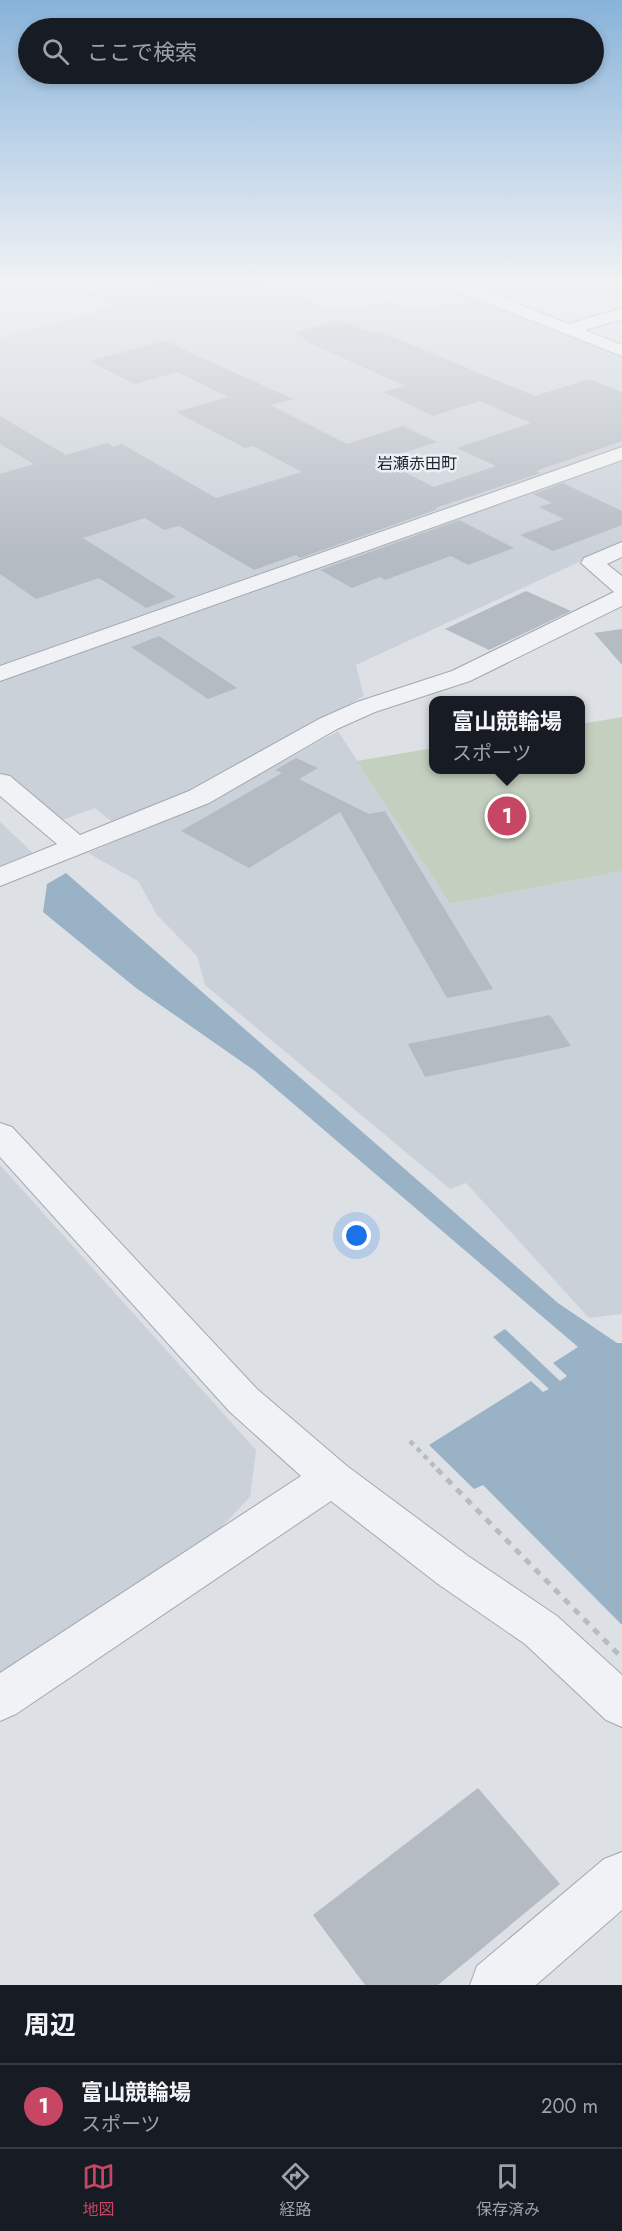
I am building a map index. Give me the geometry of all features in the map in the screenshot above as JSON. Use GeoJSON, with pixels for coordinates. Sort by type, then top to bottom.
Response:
{"type":"FeatureCollection","features":[{"type":"Feature","properties":{"kind":"street"},"geometry":{"type":"LineString","coordinates":[[0,674],[622,453]]}},
{"type":"Feature","properties":{"kind":"street"},"geometry":{"type":"LineString","coordinates":[[622,549],[592,563],[622,587]]}},
{"type":"Feature","properties":{"kind":"street"},"geometry":{"type":"LineString","coordinates":[[0,877],[200,797],[342,717],[460,676],[622,597]]}},
{"type":"Feature","properties":{"kind":"street"},"geometry":{"type":"LineString","coordinates":[[0,782],[77,847]]}},
{"type":"Feature","properties":{"kind":"street"},"geometry":{"type":"LineString","coordinates":[[0,1135],[243,1400],[332,1478],[453,1570],[541,1630],[622,1705]]}},
{"type":"Feature","properties":{"kind":"street"},"geometry":{"type":"LineString","coordinates":[[0,1699],[332,1478]]}},
{"type":"Feature","properties":{"kind":"street"},"geometry":{"type":"LineString","coordinates":[[496,1985],[622,1877]]}},
{"type":"Feature","properties":{"kind":"path"},"geometry":{"type":"LineString","coordinates":[[410,1441],[622,1658]]}},
{"type":"Feature","properties":{"kind":"shaded area"},"geometry":{"type":"Polygon","coordinates":[[[0,373],[622,373],[622,542],[356,665],[364,696],[185,794],[113,823],[95,808],[59,821],[0,772],[0,373]]]}},
{"type":"Feature","properties":{"kind":"shaded area"},"geometry":{"type":"Polygon","coordinates":[[[338,731],[450,904],[622,871],[622,1314],[589,1318],[466,1183],[450,1189],[205,985],[197,956],[157,915],[138,881],[88,853],[202,806],[338,731]]]}},
{"type":"Feature","properties":{"kind":"shaded area"},"geometry":{"type":"Polygon","coordinates":[[[0,822],[33,853],[0,866],[0,822]]]}},
{"type":"Feature","properties":{"kind":"shaded area"},"geometry":{"type":"Polygon","coordinates":[[[0,1165],[256,1450],[250,1497],[209,1540],[0,1673],[0,1165]]]}},
{"type":"Feature","properties":{"kind":"green space"},"geometry":{"type":"Polygon","coordinates":[[[622,717],[622,871],[450,904],[357,761],[429,749],[429,774],[585,774],[585,723],[622,717]]]}},
{"type":"Feature","properties":{"kind":"water"},"geometry":{"type":"Polygon","coordinates":[[[66,873],[558,1303],[617,1343],[622,1343],[622,1625],[483,1485],[474,1489],[429,1445],[531,1381],[543,1392],[549,1389],[493,1337],[505,1329],[560,1381],[567,1376],[553,1363],[578,1347],[255,1071],[136,988],[43,912],[47,884],[66,873]]]}},
{"type":"Feature","properties":{"kind":"building"},"geometry":{"type":"Polygon","coordinates":[[[112,373],[176,373],[134,384],[112,373]]]}},
{"type":"Feature","properties":{"kind":"building"},"geometry":{"type":"Polygon","coordinates":[[[179,373],[235,373],[293,399],[270,405],[347,444],[403,426],[437,442],[381,460],[434,487],[496,466],[457,448],[531,423],[480,401],[433,416],[383,392],[405,386],[375,373],[479,373],[535,396],[589,379],[622,392],[622,441],[536,471],[541,473],[435,508],[438,509],[300,558],[296,555],[254,570],[179,526],[164,530],[145,518],[83,538],[176,597],[146,608],[99,578],[36,599],[0,574],[0,474],[34,464],[0,444],[0,416],[66,455],[107,443],[114,447],[122,444],[216,498],[302,472],[253,446],[245,448],[176,412],[228,397],[179,373]]]}},
{"type":"Feature","properties":{"kind":"building"},"geometry":{"type":"Polygon","coordinates":[[[563,483],[622,511],[622,525],[553,551],[520,535],[564,519],[539,507],[552,503],[533,494],[563,483]]]}},
{"type":"Feature","properties":{"kind":"building"},"geometry":{"type":"Polygon","coordinates":[[[459,520],[514,548],[468,565],[451,556],[385,580],[380,577],[352,588],[320,570],[459,520]]]}},
{"type":"Feature","properties":{"kind":"building"},"geometry":{"type":"Polygon","coordinates":[[[526,591],[571,611],[489,650],[445,629],[526,591]]]}},
{"type":"Feature","properties":{"kind":"building"},"geometry":{"type":"Polygon","coordinates":[[[622,629],[622,665],[594,633],[622,629]]]}},
{"type":"Feature","properties":{"kind":"building"},"geometry":{"type":"Polygon","coordinates":[[[159,636],[237,688],[208,699],[131,647],[159,636]]]}},
{"type":"Feature","properties":{"kind":"building"},"geometry":{"type":"Polygon","coordinates":[[[296,758],[318,768],[299,779],[369,814],[385,811],[493,989],[447,998],[340,812],[249,868],[181,831],[282,773],[275,770],[296,758]]]}},
{"type":"Feature","properties":{"kind":"building"},"geometry":{"type":"Polygon","coordinates":[[[550,1015],[571,1046],[425,1077],[408,1044],[550,1015]]]}},
{"type":"Feature","properties":{"kind":"building"},"geometry":{"type":"Polygon","coordinates":[[[478,1788],[560,1884],[438,1985],[365,1985],[313,1915],[478,1788]]]}},
{"type":"Feature","properties":{"kind":"place","name":"富山競輪場"},"geometry":{"type":"Point","coordinates":[507,816]}},
{"type":"Feature","properties":{"kind":"district","name":"岩瀬赤田町"},"geometry":{"type":"Point","coordinates":[417,463]}}]}
